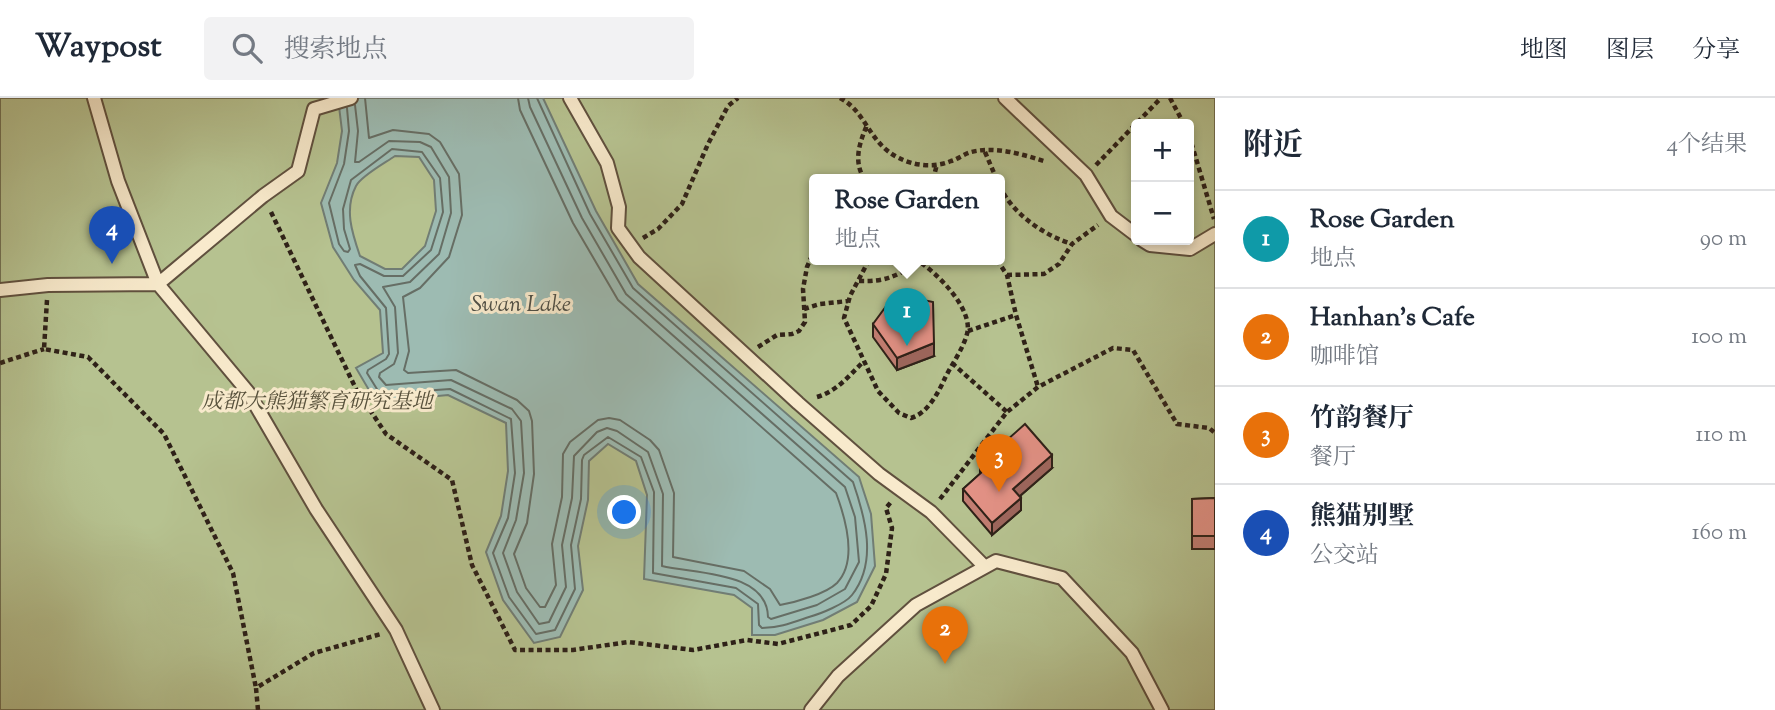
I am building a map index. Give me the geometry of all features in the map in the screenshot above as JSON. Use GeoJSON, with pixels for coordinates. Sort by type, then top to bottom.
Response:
{"type":"FeatureCollection","features":[{"type":"Feature","properties":{"kind":"lane"},"geometry":{"type":"LineString","coordinates":[[94,98],[118,181],[158,284],[248,392],[316,509],[396,630],[433,710]]}},
{"type":"Feature","properties":{"kind":"lane"},"geometry":{"type":"LineString","coordinates":[[0,290],[48,285],[158,284],[263,196],[298,171],[313,104],[330,104],[351,98]]}},
{"type":"Feature","properties":{"kind":"lane"},"geometry":{"type":"LineString","coordinates":[[570,98],[607,163],[619,207],[618,228],[639,257],[798,403],[931,512],[985,567]]}},
{"type":"Feature","properties":{"kind":"lane"},"geometry":{"type":"LineString","coordinates":[[1005,98],[1086,175],[1111,216],[1131,231]]}},
{"type":"Feature","properties":{"kind":"lane"},"geometry":{"type":"LineString","coordinates":[[1150,245],[1190,249],[1215,234]]}},
{"type":"Feature","properties":{"kind":"lane"},"geometry":{"type":"LineString","coordinates":[[811,710],[838,676],[916,605],[996,561],[1062,578],[1132,653],[1162,710]]}},
{"type":"Feature","properties":{"kind":"path"},"geometry":{"type":"LineString","coordinates":[[630,245],[659,229],[682,204],[728,106],[738,98]]}},
{"type":"Feature","properties":{"kind":"path"},"geometry":{"type":"LineString","coordinates":[[840,98],[867,125],[882,149],[901,159],[923,165],[937,164],[948,163],[971,152],[1004,150],[1056,164]]}},
{"type":"Feature","properties":{"kind":"path"},"geometry":{"type":"LineString","coordinates":[[1086,175],[1161,98]]}},
{"type":"Feature","properties":{"kind":"path"},"geometry":{"type":"LineString","coordinates":[[1170,98],[1181,119]]}},
{"type":"Feature","properties":{"kind":"path"},"geometry":{"type":"LineString","coordinates":[[862,174],[857,158],[867,125]]}},
{"type":"Feature","properties":{"kind":"path"},"geometry":{"type":"LineString","coordinates":[[985,151],[995,174]]}},
{"type":"Feature","properties":{"kind":"path"},"geometry":{"type":"LineString","coordinates":[[1194,152],[1215,223]]}},
{"type":"Feature","properties":{"kind":"path"},"geometry":{"type":"LineString","coordinates":[[934,174],[937,164]]}},
{"type":"Feature","properties":{"kind":"path"},"geometry":{"type":"LineString","coordinates":[[1005,194],[1016,210],[1056,239],[1072,244]]}},
{"type":"Feature","properties":{"kind":"path"},"geometry":{"type":"LineString","coordinates":[[263,196],[363,400],[386,434],[452,480],[472,565],[515,650],[573,650],[628,642],[693,650],[747,640],[778,644],[851,625],[871,606],[886,574],[892,528],[886,508],[901,490]]}},
{"type":"Feature","properties":{"kind":"path"},"geometry":{"type":"LineString","coordinates":[[1007,275],[1044,274],[1059,264],[1072,244],[1111,216]]}},
{"type":"Feature","properties":{"kind":"path"},"geometry":{"type":"LineString","coordinates":[[747,356],[777,335],[799,331],[805,322],[803,289],[809,262]]}},
{"type":"Feature","properties":{"kind":"path"},"geometry":{"type":"LineString","coordinates":[[867,265],[848,301],[844,318],[878,391],[899,413],[911,418],[921,415],[940,390],[968,331],[963,310],[950,290],[939,276],[924,265]]}},
{"type":"Feature","properties":{"kind":"path"},"geometry":{"type":"LineString","coordinates":[[859,281],[880,282],[900,274],[912,265]]}},
{"type":"Feature","properties":{"kind":"path"},"geometry":{"type":"LineString","coordinates":[[1000,265],[1007,275],[1038,387]]}},
{"type":"Feature","properties":{"kind":"path"},"geometry":{"type":"LineString","coordinates":[[44,349],[48,285]]}},
{"type":"Feature","properties":{"kind":"path"},"geometry":{"type":"LineString","coordinates":[[804,309],[848,301]]}},
{"type":"Feature","properties":{"kind":"path"},"geometry":{"type":"LineString","coordinates":[[968,331],[1016,315]]}},
{"type":"Feature","properties":{"kind":"path"},"geometry":{"type":"LineString","coordinates":[[931,512],[1007,412],[1038,387],[1113,348],[1133,350],[1178,424],[1209,428],[1215,433]]}},
{"type":"Feature","properties":{"kind":"path"},"geometry":{"type":"LineString","coordinates":[[0,363],[44,349],[88,356],[164,434],[233,573],[258,710]]}},
{"type":"Feature","properties":{"kind":"path"},"geometry":{"type":"LineString","coordinates":[[798,403],[829,393],[863,362]]}},
{"type":"Feature","properties":{"kind":"path"},"geometry":{"type":"LineString","coordinates":[[952,363],[1007,412]]}},
{"type":"Feature","properties":{"kind":"path"},"geometry":{"type":"LineString","coordinates":[[256,688],[314,653],[396,630]]}},
{"type":"Feature","properties":{"kind":"green space","name":"成都大熊猫繁育研究基地"},"geometry":{"type":"Polygon","coordinates":[[[0,98],[1215,98],[1215,710],[0,710],[0,98]]]}},
{"type":"Feature","properties":{"kind":"water","name":"Swan Lake"},"geometry":{"type":"Polygon","coordinates":[[[338,98],[543,98],[596,211],[638,284],[859,477],[871,514],[875,566],[857,602],[823,620],[775,635],[752,635],[752,608],[734,595],[644,579],[647,495],[636,461],[608,444],[589,461],[588,500],[578,546],[583,590],[560,637],[534,643],[503,600],[486,552],[501,516],[508,471],[506,423],[448,395],[376,402],[356,368],[383,353],[380,310],[354,280],[333,247],[321,203],[337,163],[342,131],[338,98]],[[395,156],[363,178],[352,195],[350,221],[360,256],[385,269],[402,269],[425,246],[436,211],[434,180],[419,157],[395,156]]]}},
{"type":"Feature","properties":{"kind":"building"},"geometry":{"type":"Polygon","coordinates":[[[895,294],[933,302],[934,343],[897,358],[873,324],[895,294]]]}},
{"type":"Feature","properties":{"kind":"building"},"geometry":{"type":"Polygon","coordinates":[[[1025,424],[1052,455],[1013,489],[1021,498],[992,523],[963,489],[984,470],[980,464],[1025,424]]]}},
{"type":"Feature","properties":{"kind":"building"},"geometry":{"type":"Polygon","coordinates":[[[1215,498],[1215,536],[1192,536],[1192,499],[1215,498]]]}},
{"type":"Feature","properties":{"kind":"place","name":"熊猫别墅"},"geometry":{"type":"Point","coordinates":[112,264]}},
{"type":"Feature","properties":{"kind":"place","name":"Rose Garden"},"geometry":{"type":"Point","coordinates":[907,346]}},
{"type":"Feature","properties":{"kind":"place","name":"竹韵餐厅"},"geometry":{"type":"Point","coordinates":[999,492]}},
{"type":"Feature","properties":{"kind":"place","name":"Hanhan's Cafe"},"geometry":{"type":"Point","coordinates":[945,664]}}]}
